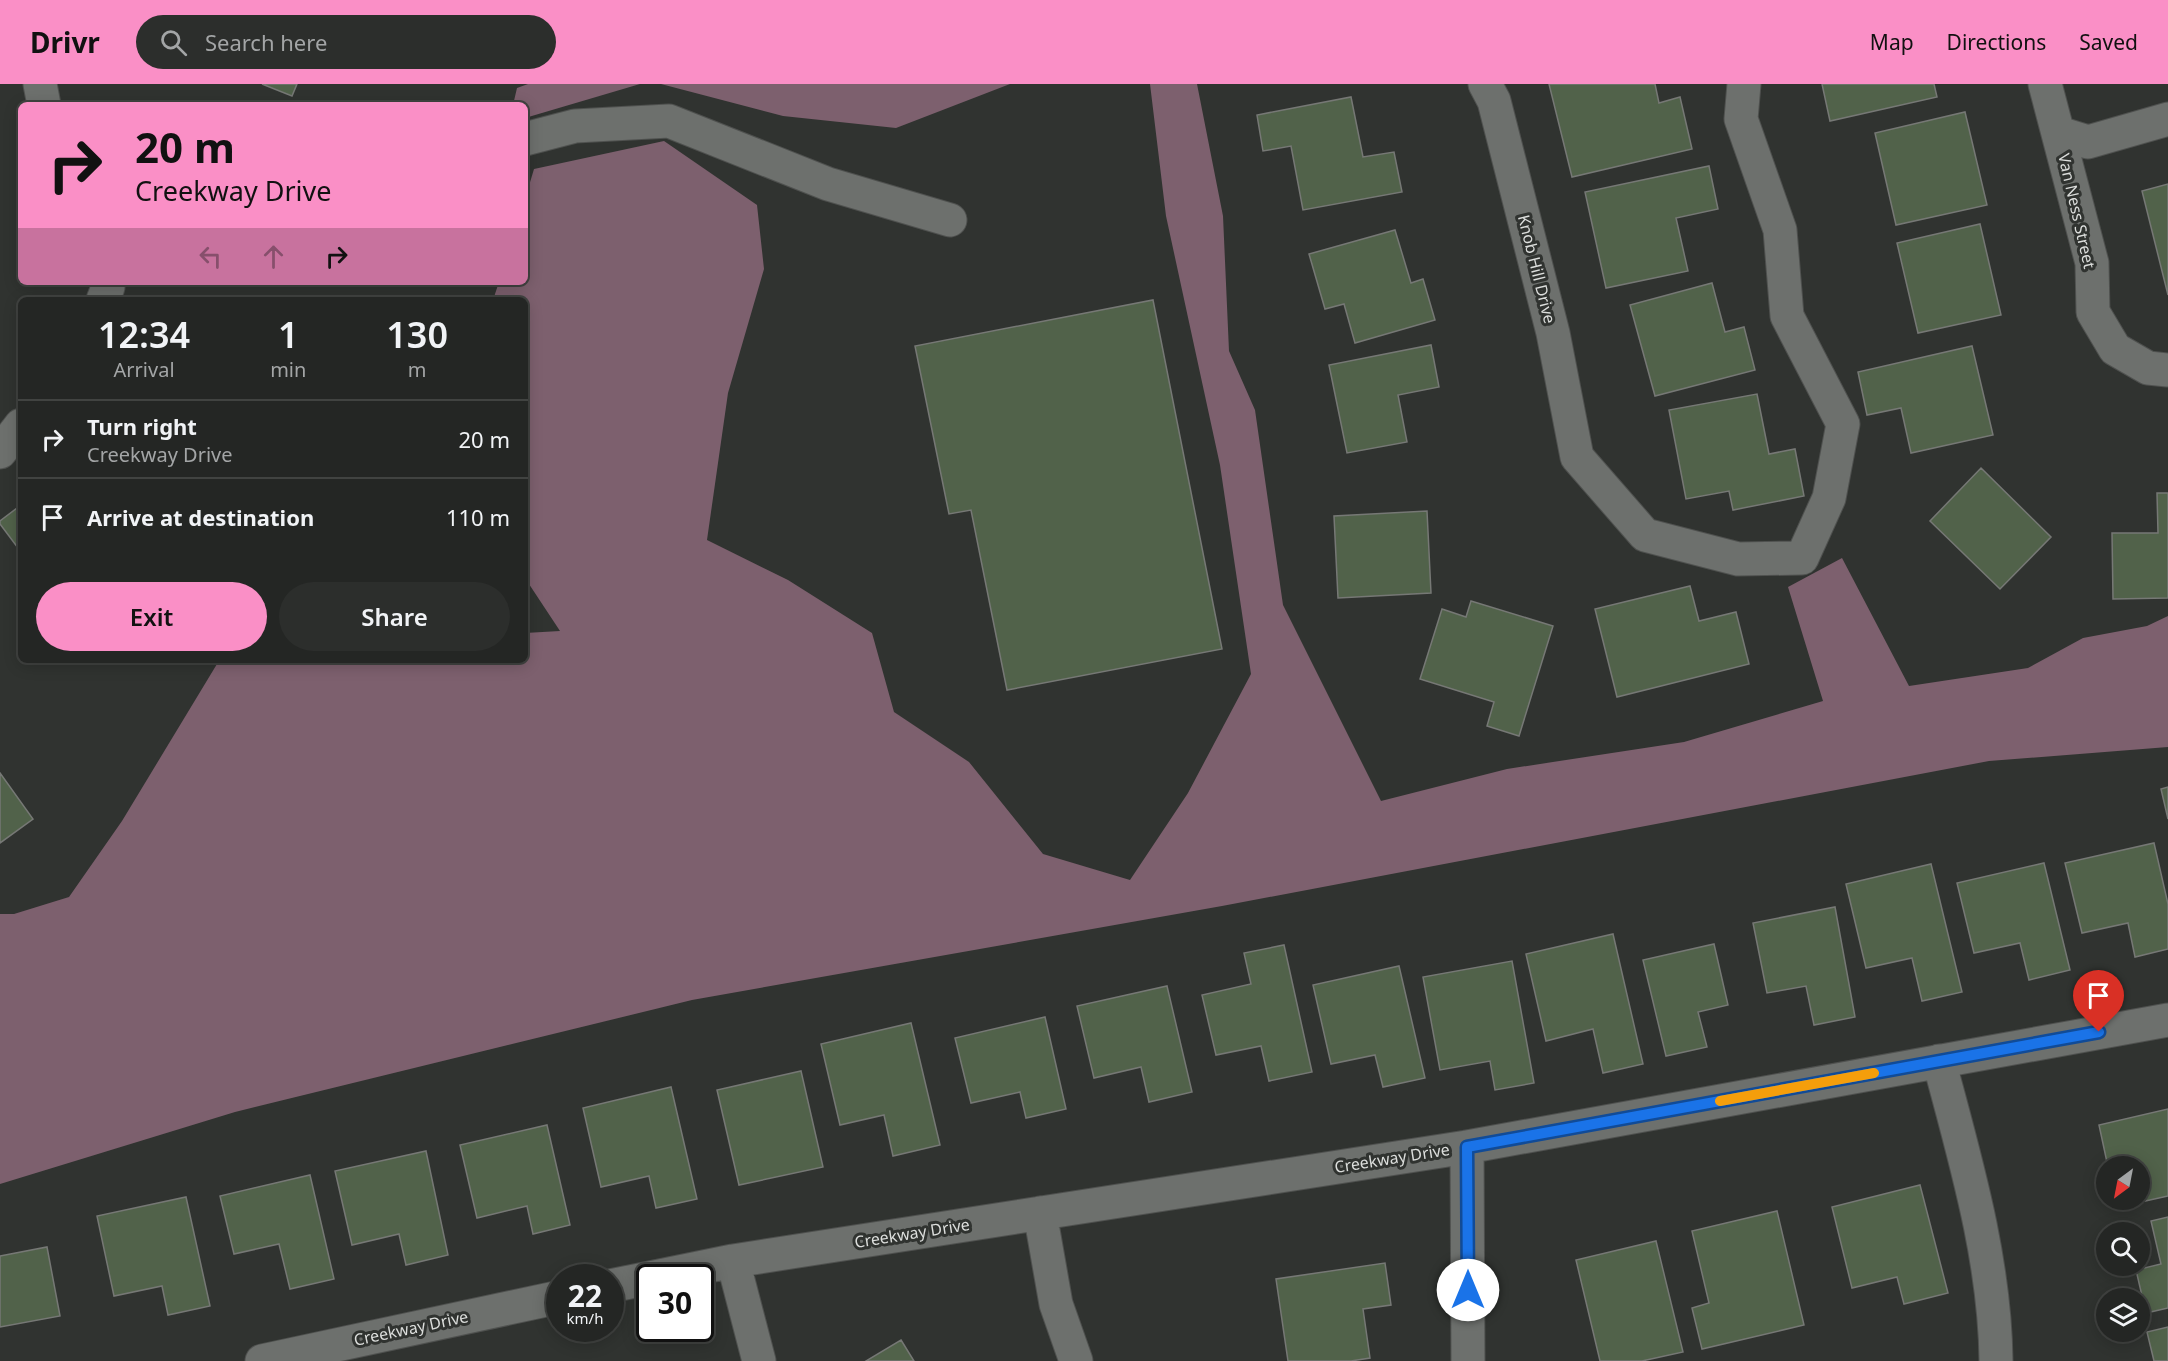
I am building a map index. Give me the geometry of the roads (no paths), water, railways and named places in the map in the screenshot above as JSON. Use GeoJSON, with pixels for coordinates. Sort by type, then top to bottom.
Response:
{"type":"FeatureCollection","features":[{"type":"Feature","properties":{"kind":"street"},"geometry":{"type":"LineString","coordinates":[[40,84],[43,102]]}},
{"type":"Feature","properties":{"kind":"street","name":"Knob Hill Drive"},"geometry":{"type":"LineString","coordinates":[[1485,84],[1494,101],[1553,333],[1577,458],[1645,535],[1738,559],[1802,558],[1829,498],[1843,424],[1787,316],[1780,230],[1741,119],[1744,84]]}},
{"type":"Feature","properties":{"kind":"street","name":"Van Ness Street"},"geometry":{"type":"LineString","coordinates":[[2045,84],[2092,263],[2093,312],[2115,349],[2148,368],[2168,370]]}},
{"type":"Feature","properties":{"kind":"street"},"geometry":{"type":"LineString","coordinates":[[2059,132],[2088,142],[2168,119]]}},
{"type":"Feature","properties":{"kind":"street"},"geometry":{"type":"LineString","coordinates":[[528,138],[575,126],[669,121],[828,184],[950,220]]}},
{"type":"Feature","properties":{"kind":"street"},"geometry":{"type":"LineString","coordinates":[[0,452],[18,429]]}},
{"type":"Feature","properties":{"kind":"street","name":"Creekway Drive"},"geometry":{"type":"LineString","coordinates":[[714,1265],[1467,1147],[2168,1020]]}},
{"type":"Feature","properties":{"kind":"street"},"geometry":{"type":"LineString","coordinates":[[1940,1061],[1974,1191],[1995,1321],[1996,1361]]}},
{"type":"Feature","properties":{"kind":"street"},"geometry":{"type":"LineString","coordinates":[[1467,1147],[1468,1361]]}},
{"type":"Feature","properties":{"kind":"street"},"geometry":{"type":"LineString","coordinates":[[1040,1213],[1056,1304],[1076,1361]]}},
{"type":"Feature","properties":{"kind":"street"},"geometry":{"type":"LineString","coordinates":[[733,1261],[759,1361]]}},
{"type":"Feature","properties":{"kind":"street","name":"Creekway Drive"},"geometry":{"type":"LineString","coordinates":[[262,1361],[331,1353],[546,1300]]}}]}
